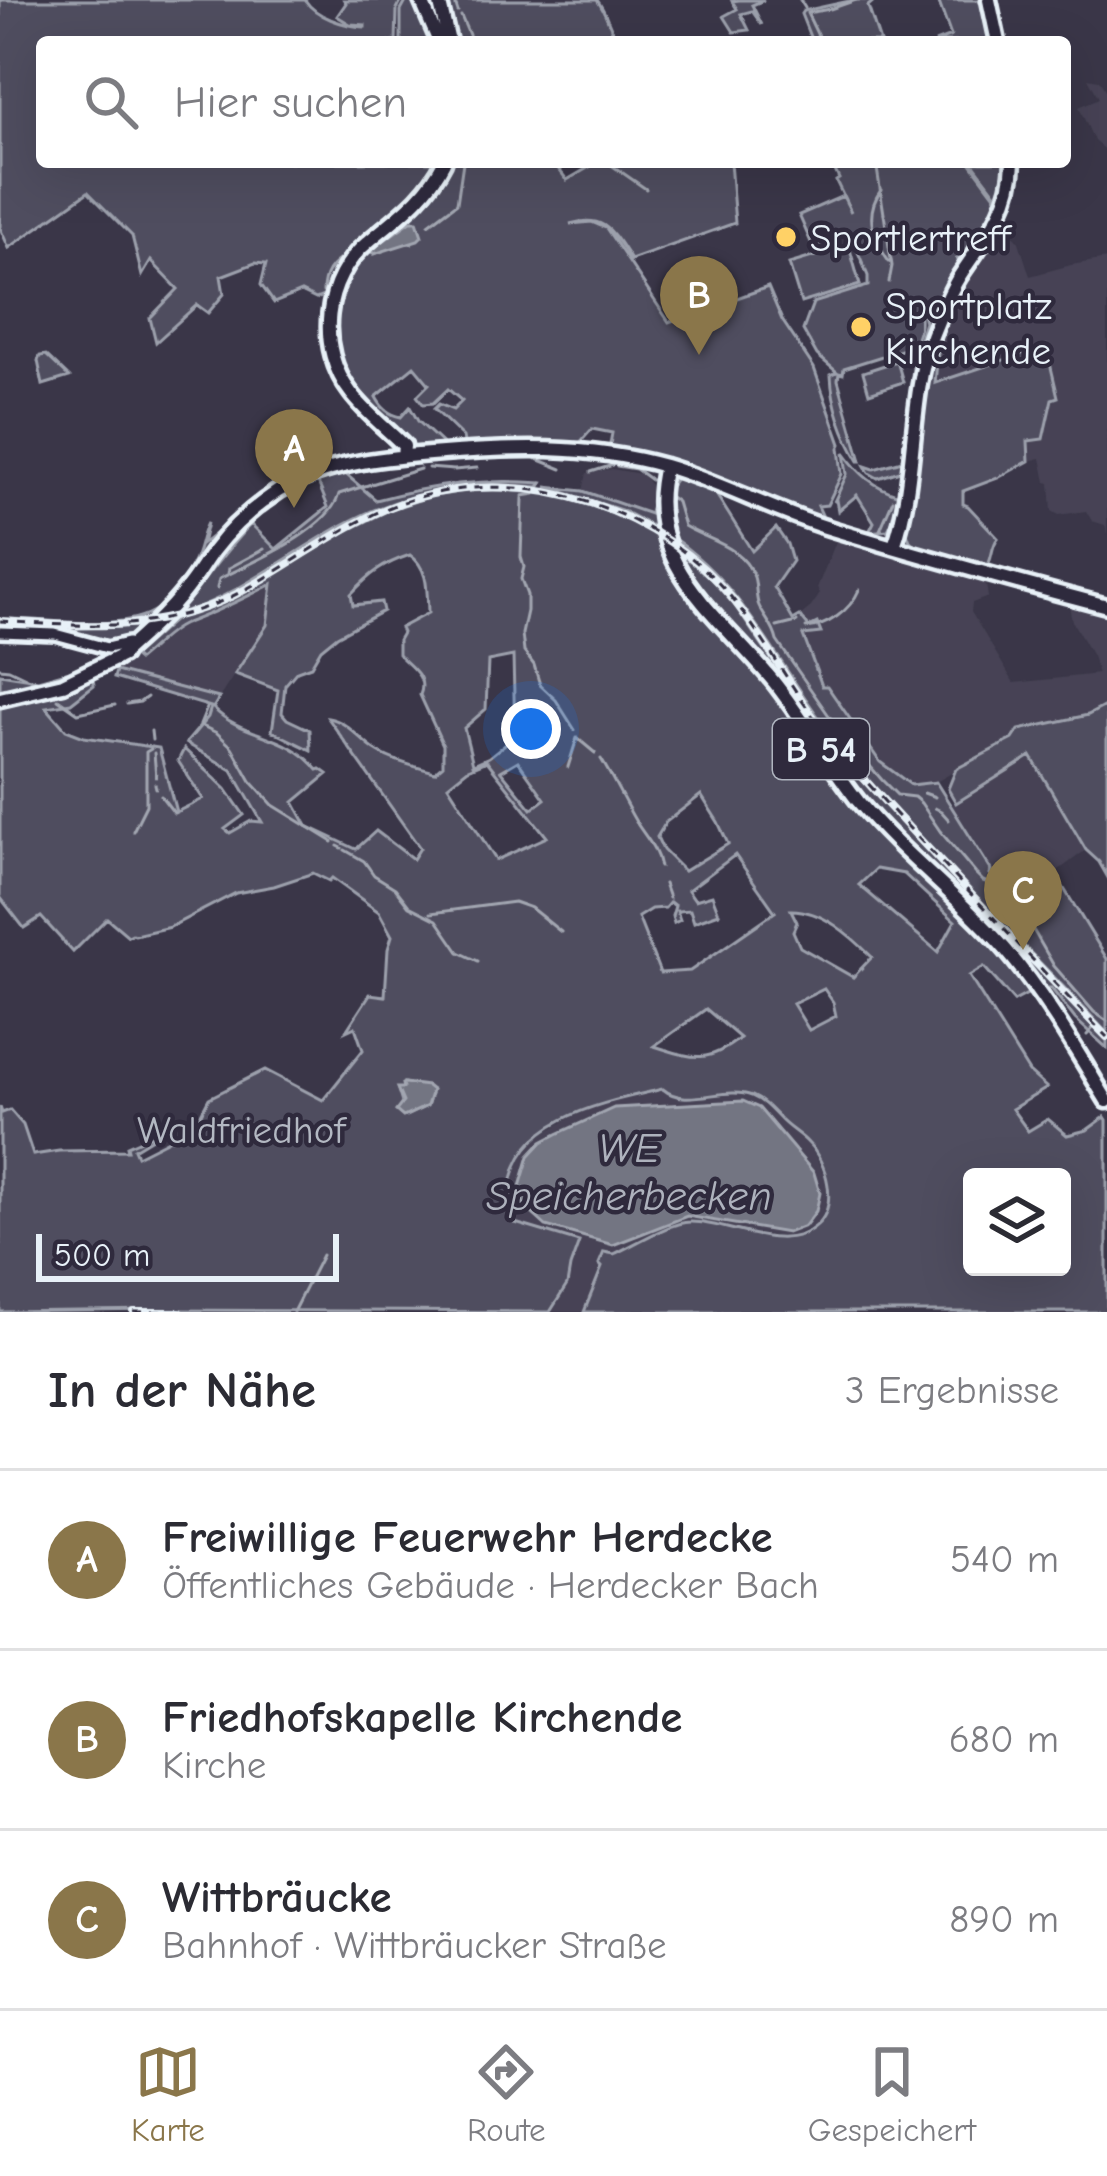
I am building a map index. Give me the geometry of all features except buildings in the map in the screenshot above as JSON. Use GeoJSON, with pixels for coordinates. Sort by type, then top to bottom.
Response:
{"type":"FeatureCollection","features":[{"type":"Feature","properties":{"kind":"main road"},"geometry":{"type":"LineString","coordinates":[[421,0],[436,36]]}},
{"type":"Feature","properties":{"kind":"main road"},"geometry":{"type":"LineString","coordinates":[[439,0],[448,36]]}},
{"type":"Feature","properties":{"kind":"main road"},"geometry":{"type":"LineString","coordinates":[[989,0],[997,36]]}},
{"type":"Feature","properties":{"kind":"main road"},"geometry":{"type":"LineString","coordinates":[[403,457],[392,435],[341,379],[329,344],[331,307],[334,289],[356,253],[401,217],[440,168]]}},
{"type":"Feature","properties":{"kind":"main road"},"geometry":{"type":"LineString","coordinates":[[894,546],[911,461],[919,386],[932,339],[953,287],[1004,207],[1012,168]]}},
{"type":"Feature","properties":{"kind":"main road"},"geometry":{"type":"LineString","coordinates":[[0,699],[92,672],[138,638],[189,586],[232,529],[264,501],[305,478],[403,457],[548,447],[638,460],[718,485],[785,514],[1107,606]]}},
{"type":"Feature","properties":{"kind":"main road","name":"B 54"},"geometry":{"type":"LineString","coordinates":[[638,460],[653,474],[662,530],[685,581],[771,679],[857,800],[1018,964],[1107,1102]]}},
{"type":"Feature","properties":{"kind":"main road","name":"B 54"},"geometry":{"type":"LineString","coordinates":[[659,493],[665,466]]}},
{"type":"Feature","properties":{"kind":"main road"},"geometry":{"type":"LineString","coordinates":[[900,521],[905,541],[917,552]]}},
{"type":"Feature","properties":{"kind":"main road"},"geometry":{"type":"LineString","coordinates":[[112,656],[157,630],[179,608],[232,529]]}},
{"type":"Feature","properties":{"kind":"street"},"geometry":{"type":"LineString","coordinates":[[0,632],[55,634],[112,656]]}},
{"type":"Feature","properties":{"kind":"street"},"geometry":{"type":"LineString","coordinates":[[89,644],[100,656],[92,672]]}},
{"type":"Feature","properties":{"kind":"shaded area"},"geometry":{"type":"Polygon","coordinates":[[[1088,78],[1099,80],[1107,93],[1107,152],[1094,141],[1079,107],[1099,98],[1088,78]]]}},
{"type":"Feature","properties":{"kind":"shaded area"},"geometry":{"type":"Polygon","coordinates":[[[1006,232],[1019,242],[1030,276],[1107,259],[1107,534],[1105,525],[1092,521],[1086,511],[1059,515],[1052,511],[1050,483],[1041,458],[1029,461],[1028,441],[1042,439],[1052,398],[934,384],[940,340],[949,317],[979,261],[1006,232]]]}},
{"type":"Feature","properties":{"kind":"shaded area"},"geometry":{"type":"Polygon","coordinates":[[[612,469],[641,474],[647,480],[652,487],[651,515],[583,491],[587,473],[612,469]]]}},
{"type":"Feature","properties":{"kind":"shaded area"},"geometry":{"type":"Polygon","coordinates":[[[497,485],[539,487],[537,492],[450,493],[391,509],[229,601],[188,616],[187,612],[244,587],[371,511],[427,492],[497,485]]]}},
{"type":"Feature","properties":{"kind":"shaded area"},"geometry":{"type":"Polygon","coordinates":[[[546,488],[621,510],[656,528],[658,536],[582,502],[544,493],[546,488]]]}},
{"type":"Feature","properties":{"kind":"shaded area"},"geometry":{"type":"Polygon","coordinates":[[[671,537],[703,561],[738,598],[839,745],[1107,1033],[1107,1041],[1022,956],[848,765],[733,603],[673,546],[671,537]]]}},
{"type":"Feature","properties":{"kind":"shaded area"},"geometry":{"type":"Polygon","coordinates":[[[837,539],[985,578],[988,597],[972,603],[971,612],[1014,683],[1098,674],[1069,605],[1107,615],[1107,704],[1089,715],[1007,741],[936,782],[911,785],[880,762],[827,686],[822,686],[803,634],[820,633],[800,616],[820,594],[817,588],[837,539]]]}},
{"type":"Feature","properties":{"kind":"shaded area"},"geometry":{"type":"Polygon","coordinates":[[[272,583],[267,625],[219,698],[116,671],[182,625],[227,608],[272,583]]]}},
{"type":"Feature","properties":{"kind":"shaded area"},"geometry":{"type":"Polygon","coordinates":[[[0,619],[137,623],[117,629],[64,629],[0,625],[0,619]]]}},
{"type":"Feature","properties":{"kind":"shaded area"},"geometry":{"type":"Polygon","coordinates":[[[1031,756],[1086,850],[1017,901],[990,874],[950,806],[1031,756]]]}},
{"type":"Feature","properties":{"kind":"shaded area","name":"WE Speicherbecken"},"geometry":{"type":"Polygon","coordinates":[[[663,1089],[675,1097],[740,1093],[769,1106],[810,1144],[829,1186],[826,1208],[817,1225],[788,1238],[689,1222],[674,1226],[614,1254],[603,1266],[584,1312],[550,1312],[567,1285],[579,1242],[515,1223],[511,1187],[520,1154],[530,1141],[585,1109],[663,1089]]]}},
{"type":"Feature","properties":{"kind":"green space"},"geometry":{"type":"Polygon","coordinates":[[[0,0],[305,0],[331,20],[365,27],[337,16],[344,0],[402,0],[396,36],[36,36],[36,168],[438,168],[326,295],[316,299],[301,292],[274,303],[261,285],[266,264],[255,263],[221,276],[224,294],[208,313],[197,305],[156,342],[150,318],[178,289],[151,261],[142,276],[132,236],[88,192],[9,248],[0,228],[0,0]]]}},
{"type":"Feature","properties":{"kind":"green space"},"geometry":{"type":"Polygon","coordinates":[[[407,0],[417,0],[432,36],[401,36],[401,11],[407,0]]]}},
{"type":"Feature","properties":{"kind":"green space"},"geometry":{"type":"Polygon","coordinates":[[[440,0],[597,0],[615,36],[449,36],[440,0]]]}},
{"type":"Feature","properties":{"kind":"green space"},"geometry":{"type":"Polygon","coordinates":[[[764,0],[752,5],[762,25],[752,11],[741,14],[749,30],[734,32],[724,16],[737,9],[732,1],[764,0]]]}},
{"type":"Feature","properties":{"kind":"green space"},"geometry":{"type":"Polygon","coordinates":[[[875,0],[868,6],[878,36],[810,36],[803,11],[875,0]]]}},
{"type":"Feature","properties":{"kind":"green space"},"geometry":{"type":"Polygon","coordinates":[[[938,0],[986,0],[995,36],[951,36],[938,0]]]}},
{"type":"Feature","properties":{"kind":"green space"},"geometry":{"type":"Polygon","coordinates":[[[441,168],[558,168],[567,180],[588,168],[730,168],[735,223],[631,260],[607,228],[592,221],[570,224],[592,222],[606,228],[669,322],[768,287],[782,320],[814,368],[841,444],[842,474],[827,505],[818,506],[819,520],[702,472],[609,450],[612,433],[592,429],[577,446],[465,447],[463,437],[434,409],[439,404],[453,410],[462,401],[448,389],[433,403],[423,404],[417,396],[429,384],[414,366],[376,397],[396,416],[410,407],[447,448],[412,447],[345,377],[335,340],[340,292],[368,245],[375,254],[413,243],[383,243],[375,248],[372,242],[441,168]]]}},
{"type":"Feature","properties":{"kind":"green space"},"geometry":{"type":"Polygon","coordinates":[[[834,168],[974,168],[1001,205],[970,255],[957,259],[962,266],[944,296],[906,469],[878,478],[865,466],[874,469],[902,461],[914,359],[925,322],[918,304],[920,327],[911,347],[839,373],[859,461],[836,409],[831,375],[837,372],[817,355],[803,330],[813,303],[868,286],[855,234],[846,237],[843,233],[813,247],[799,215],[843,196],[851,212],[834,168]]]}},
{"type":"Feature","properties":{"kind":"green space"},"geometry":{"type":"Polygon","coordinates":[[[977,168],[1003,168],[1001,197],[977,168]]]}},
{"type":"Feature","properties":{"kind":"green space"},"geometry":{"type":"Polygon","coordinates":[[[849,246],[860,285],[801,303],[789,264],[849,246]]]}},
{"type":"Feature","properties":{"kind":"green space"},"geometry":{"type":"Polygon","coordinates":[[[1046,346],[1058,397],[1052,399],[1043,439],[1028,441],[1029,461],[963,491],[963,504],[998,538],[986,569],[918,548],[906,530],[931,354],[938,352],[935,383],[1046,346]]]}},
{"type":"Feature","properties":{"kind":"green space"},"geometry":{"type":"Polygon","coordinates":[[[46,355],[69,377],[43,385],[38,361],[46,355]]]}},
{"type":"Feature","properties":{"kind":"green space"},"geometry":{"type":"Polygon","coordinates":[[[897,361],[903,382],[869,393],[863,372],[897,361]]]}},
{"type":"Feature","properties":{"kind":"green space"},"geometry":{"type":"Polygon","coordinates":[[[844,453],[868,479],[899,495],[888,530],[869,532],[874,522],[857,495],[838,511],[834,502],[847,474],[844,453]]]}},
{"type":"Feature","properties":{"kind":"green space"},"geometry":{"type":"Polygon","coordinates":[[[342,471],[376,500],[458,484],[542,483],[539,487],[455,488],[394,502],[349,522],[229,593],[177,615],[251,524],[276,549],[328,507],[317,480],[342,471]]]}},
{"type":"Feature","properties":{"kind":"green space"},"geometry":{"type":"Polygon","coordinates":[[[677,477],[714,491],[752,551],[776,528],[792,561],[774,587],[793,620],[800,616],[809,627],[817,623],[821,633],[803,635],[822,686],[827,686],[880,762],[911,785],[936,782],[990,874],[1016,901],[1055,874],[1107,959],[1107,1033],[901,818],[837,742],[742,605],[670,536],[663,496],[677,477]]]}},
{"type":"Feature","properties":{"kind":"green space"},"geometry":{"type":"Polygon","coordinates":[[[546,487],[583,491],[650,514],[653,498],[656,528],[621,510],[546,487]]]}},
{"type":"Feature","properties":{"kind":"green space","name":"Waldfriedhof"},"geometry":{"type":"Polygon","coordinates":[[[465,491],[544,493],[582,502],[658,536],[701,610],[788,708],[824,763],[1033,991],[1014,1001],[984,967],[969,976],[1029,1072],[1047,1088],[1012,1109],[1028,1131],[1048,1119],[1067,1135],[1107,1120],[1107,1312],[584,1312],[604,1252],[614,1254],[690,1222],[787,1238],[816,1226],[827,1207],[828,1184],[815,1151],[760,1100],[741,1093],[683,1097],[663,1089],[569,1116],[530,1143],[518,1162],[511,1186],[515,1223],[579,1242],[567,1285],[550,1312],[0,1312],[0,1107],[2,1113],[10,1110],[23,1125],[33,1155],[128,1150],[127,1146],[170,1127],[134,1149],[137,1156],[194,1127],[209,1098],[265,1070],[323,1100],[363,1050],[355,1027],[346,1031],[370,994],[385,996],[392,936],[379,912],[332,878],[329,881],[313,873],[236,893],[170,927],[135,935],[128,936],[107,918],[73,952],[41,917],[24,928],[0,897],[0,701],[35,699],[93,679],[94,685],[71,703],[46,707],[66,730],[84,737],[159,748],[176,812],[203,799],[178,761],[184,749],[226,789],[244,815],[225,829],[230,833],[251,821],[262,822],[232,770],[186,743],[211,707],[114,678],[116,671],[219,698],[213,708],[225,718],[293,748],[328,774],[294,802],[307,826],[356,849],[376,831],[413,859],[420,848],[328,718],[390,758],[435,772],[443,765],[443,745],[420,695],[420,677],[398,654],[400,628],[428,613],[424,574],[410,555],[378,570],[351,594],[353,605],[381,602],[383,611],[337,636],[311,666],[297,671],[285,685],[282,713],[310,730],[311,750],[272,731],[278,690],[235,674],[267,625],[272,584],[178,627],[138,660],[133,656],[175,619],[229,601],[347,531],[428,497],[465,491]],[[513,656],[488,661],[486,709],[464,728],[473,764],[515,736],[513,656]],[[487,761],[448,785],[496,860],[547,837],[487,761]],[[518,761],[501,771],[532,809],[545,799],[518,761]],[[701,795],[666,822],[657,837],[684,871],[728,844],[701,795]],[[735,855],[688,890],[695,900],[712,895],[719,913],[694,922],[690,910],[677,911],[680,920],[674,923],[675,906],[670,902],[638,917],[660,973],[690,971],[775,912],[735,855]],[[876,869],[859,885],[938,952],[955,921],[904,874],[876,869]],[[791,910],[797,922],[793,931],[800,947],[853,977],[872,957],[825,919],[791,910]],[[824,989],[793,1004],[809,1030],[836,1016],[824,989]],[[706,1009],[654,1046],[699,1057],[740,1038],[706,1009]],[[404,1083],[398,1090],[406,1116],[427,1106],[432,1090],[404,1083]]]}},
{"type":"Feature","properties":{"kind":"green space"},"geometry":{"type":"Polygon","coordinates":[[[207,523],[202,544],[216,533],[219,536],[183,586],[152,620],[108,625],[0,619],[103,623],[142,617],[173,595],[195,559],[207,523]]]}},
{"type":"Feature","properties":{"kind":"green space"},"geometry":{"type":"Polygon","coordinates":[[[673,546],[733,603],[848,765],[1022,956],[1107,1041],[1107,1048],[1075,1019],[1051,988],[1040,988],[863,799],[696,588],[673,546]]]}},
{"type":"Feature","properties":{"kind":"green space"},"geometry":{"type":"Polygon","coordinates":[[[37,625],[76,631],[146,626],[121,641],[102,641],[37,625]]]}},
{"type":"Feature","properties":{"kind":"green space"},"geometry":{"type":"Polygon","coordinates":[[[76,672],[0,693],[0,674],[38,680],[76,672]]]}},
{"type":"Feature","properties":{"kind":"green space"},"geometry":{"type":"Polygon","coordinates":[[[1107,705],[1107,876],[1086,850],[1031,756],[956,803],[948,789],[956,769],[1013,739],[1019,730],[1088,715],[1107,705]]]}},
{"type":"Feature","properties":{"kind":"water"},"geometry":{"type":"Polygon","coordinates":[[[417,221],[422,236],[418,240],[374,254],[372,249],[417,221]]]}},
{"type":"Feature","properties":{"kind":"water"},"geometry":{"type":"Polygon","coordinates":[[[404,1083],[432,1090],[427,1106],[403,1117],[396,1111],[403,1102],[397,1088],[404,1083]]]}},
{"type":"Feature","properties":{"kind":"water","name":"WE Speicherbecken"},"geometry":{"type":"Polygon","coordinates":[[[743,1101],[759,1108],[814,1173],[820,1193],[816,1211],[805,1226],[787,1233],[687,1216],[613,1245],[546,1226],[525,1207],[519,1190],[529,1156],[557,1134],[614,1108],[743,1101]]]}},
{"type":"Feature","properties":{"kind":"waterway"},"geometry":{"type":"LineString","coordinates":[[454,0],[458,12]]}},
{"type":"Feature","properties":{"kind":"waterway"},"geometry":{"type":"LineString","coordinates":[[800,0],[805,8]]}},
{"type":"Feature","properties":{"kind":"waterway"},"geometry":{"type":"LineString","coordinates":[[818,36],[807,13],[856,0]]}},
{"type":"Feature","properties":{"kind":"waterway"},"geometry":{"type":"LineString","coordinates":[[461,16],[469,36]]}},
{"type":"Feature","properties":{"kind":"waterway"},"geometry":{"type":"LineString","coordinates":[[429,224],[457,203],[462,168]]}},
{"type":"Feature","properties":{"kind":"waterway"},"geometry":{"type":"LineString","coordinates":[[616,168],[646,189]]}},
{"type":"Feature","properties":{"kind":"waterway"},"geometry":{"type":"LineString","coordinates":[[877,168],[892,266],[889,282]]}},
{"type":"Feature","properties":{"kind":"waterway"},"geometry":{"type":"LineString","coordinates":[[881,190],[872,218],[889,262]]}},
{"type":"Feature","properties":{"kind":"waterway"},"geometry":{"type":"LineString","coordinates":[[323,292],[329,270],[346,256]]}},
{"type":"Feature","properties":{"kind":"waterway"},"geometry":{"type":"LineString","coordinates":[[535,458],[562,469]]}},
{"type":"Feature","properties":{"kind":"waterway"},"geometry":{"type":"LineString","coordinates":[[591,472],[613,465]]}},
{"type":"Feature","properties":{"kind":"waterway"},"geometry":{"type":"LineString","coordinates":[[617,466],[636,469],[651,480]]}},
{"type":"Feature","properties":{"kind":"waterway"},"geometry":{"type":"LineString","coordinates":[[428,468],[477,468]]}},
{"type":"Feature","properties":{"kind":"waterway"},"geometry":{"type":"LineString","coordinates":[[217,588],[219,579],[306,532],[333,507],[339,494],[420,469]]}},
{"type":"Feature","properties":{"kind":"waterway"},"geometry":{"type":"LineString","coordinates":[[523,496],[535,494],[542,483]]}},
{"type":"Feature","properties":{"kind":"waterway"},"geometry":{"type":"LineString","coordinates":[[670,497],[677,502],[684,526],[734,551],[749,567],[759,606],[777,641],[839,730],[897,795],[921,803],[983,881],[999,887],[1021,909],[1054,966],[1107,1021]]}},
{"type":"Feature","properties":{"kind":"waterway"},"geometry":{"type":"LineString","coordinates":[[523,498],[524,652],[540,685],[575,730]]}},
{"type":"Feature","properties":{"kind":"waterway"},"geometry":{"type":"LineString","coordinates":[[880,530],[893,500]]}},
{"type":"Feature","properties":{"kind":"waterway"},"geometry":{"type":"LineString","coordinates":[[228,574],[229,568],[264,549]]}},
{"type":"Feature","properties":{"kind":"waterway"},"geometry":{"type":"LineString","coordinates":[[806,628],[837,617],[859,590]]}},
{"type":"Feature","properties":{"kind":"waterway"},"geometry":{"type":"LineString","coordinates":[[777,627],[797,622]]}},
{"type":"Feature","properties":{"kind":"waterway"},"geometry":{"type":"LineString","coordinates":[[0,668],[32,680]]}},
{"type":"Feature","properties":{"kind":"waterway"},"geometry":{"type":"LineString","coordinates":[[127,704],[147,697]]}},
{"type":"Feature","properties":{"kind":"waterway"},"geometry":{"type":"LineString","coordinates":[[58,699],[78,713],[115,705]]}},
{"type":"Feature","properties":{"kind":"waterway"},"geometry":{"type":"LineString","coordinates":[[207,708],[200,725],[232,747],[251,781],[273,805],[333,842]]}},
{"type":"Feature","properties":{"kind":"waterway"},"geometry":{"type":"LineString","coordinates":[[151,731],[152,740]]}},
{"type":"Feature","properties":{"kind":"waterway"},"geometry":{"type":"LineString","coordinates":[[568,767],[577,738],[595,753]]}},
{"type":"Feature","properties":{"kind":"waterway"},"geometry":{"type":"LineString","coordinates":[[133,831],[146,805],[146,752],[151,749]]}},
{"type":"Feature","properties":{"kind":"waterway"},"geometry":{"type":"LineString","coordinates":[[154,753],[156,777]]}},
{"type":"Feature","properties":{"kind":"waterway"},"geometry":{"type":"LineString","coordinates":[[601,759],[660,867]]}},
{"type":"Feature","properties":{"kind":"waterway"},"geometry":{"type":"LineString","coordinates":[[155,784],[156,788]]}},
{"type":"Feature","properties":{"kind":"waterway"},"geometry":{"type":"LineString","coordinates":[[924,793],[935,797]]}},
{"type":"Feature","properties":{"kind":"waterway"},"geometry":{"type":"LineString","coordinates":[[161,796],[174,813]]}},
{"type":"Feature","properties":{"kind":"waterway"},"geometry":{"type":"LineString","coordinates":[[935,808],[949,820]]}},
{"type":"Feature","properties":{"kind":"waterway"},"geometry":{"type":"LineString","coordinates":[[338,846],[342,848]]}},
{"type":"Feature","properties":{"kind":"waterway"},"geometry":{"type":"LineString","coordinates":[[345,850],[395,888],[409,906],[437,920],[459,952],[478,961]]}},
{"type":"Feature","properties":{"kind":"waterway"},"geometry":{"type":"LineString","coordinates":[[664,884],[669,898]]}},
{"type":"Feature","properties":{"kind":"waterway"},"geometry":{"type":"LineString","coordinates":[[431,913],[514,902],[531,908],[561,932]]}},
{"type":"Feature","properties":{"kind":"waterway"},"geometry":{"type":"LineString","coordinates":[[1087,1035],[1094,1027]]}},
{"type":"Feature","properties":{"kind":"waterway"},"geometry":{"type":"LineString","coordinates":[[293,1312],[322,1255]]}},
{"type":"Feature","properties":{"kind":"railway"},"geometry":{"type":"LineString","coordinates":[[0,621],[127,624],[187,613],[248,588],[371,515],[459,489],[504,487],[591,503],[670,542],[705,570],[735,602],[812,715],[856,769],[1107,1037]]}},
{"type":"Feature","properties":{"kind":"railway"},"geometry":{"type":"LineString","coordinates":[[134,1312],[180,1312]]}},
{"type":"Feature","properties":{"kind":"place","name":"Sportlertreff"},"geometry":{"type":"Point","coordinates":[786,237]}},
{"type":"Feature","properties":{"kind":"place","name":"Sportplatz Kirchende"},"geometry":{"type":"Point","coordinates":[861,327]}},
{"type":"Feature","properties":{"kind":"place","name":"Friedhofskapelle Kirchende"},"geometry":{"type":"Point","coordinates":[699,355]}},
{"type":"Feature","properties":{"kind":"place","name":"Freiwillige Feuerwehr Herdecke"},"geometry":{"type":"Point","coordinates":[294,508]}},
{"type":"Feature","properties":{"kind":"place","name":"Wittbräucke"},"geometry":{"type":"Point","coordinates":[1023,950]}}]}
